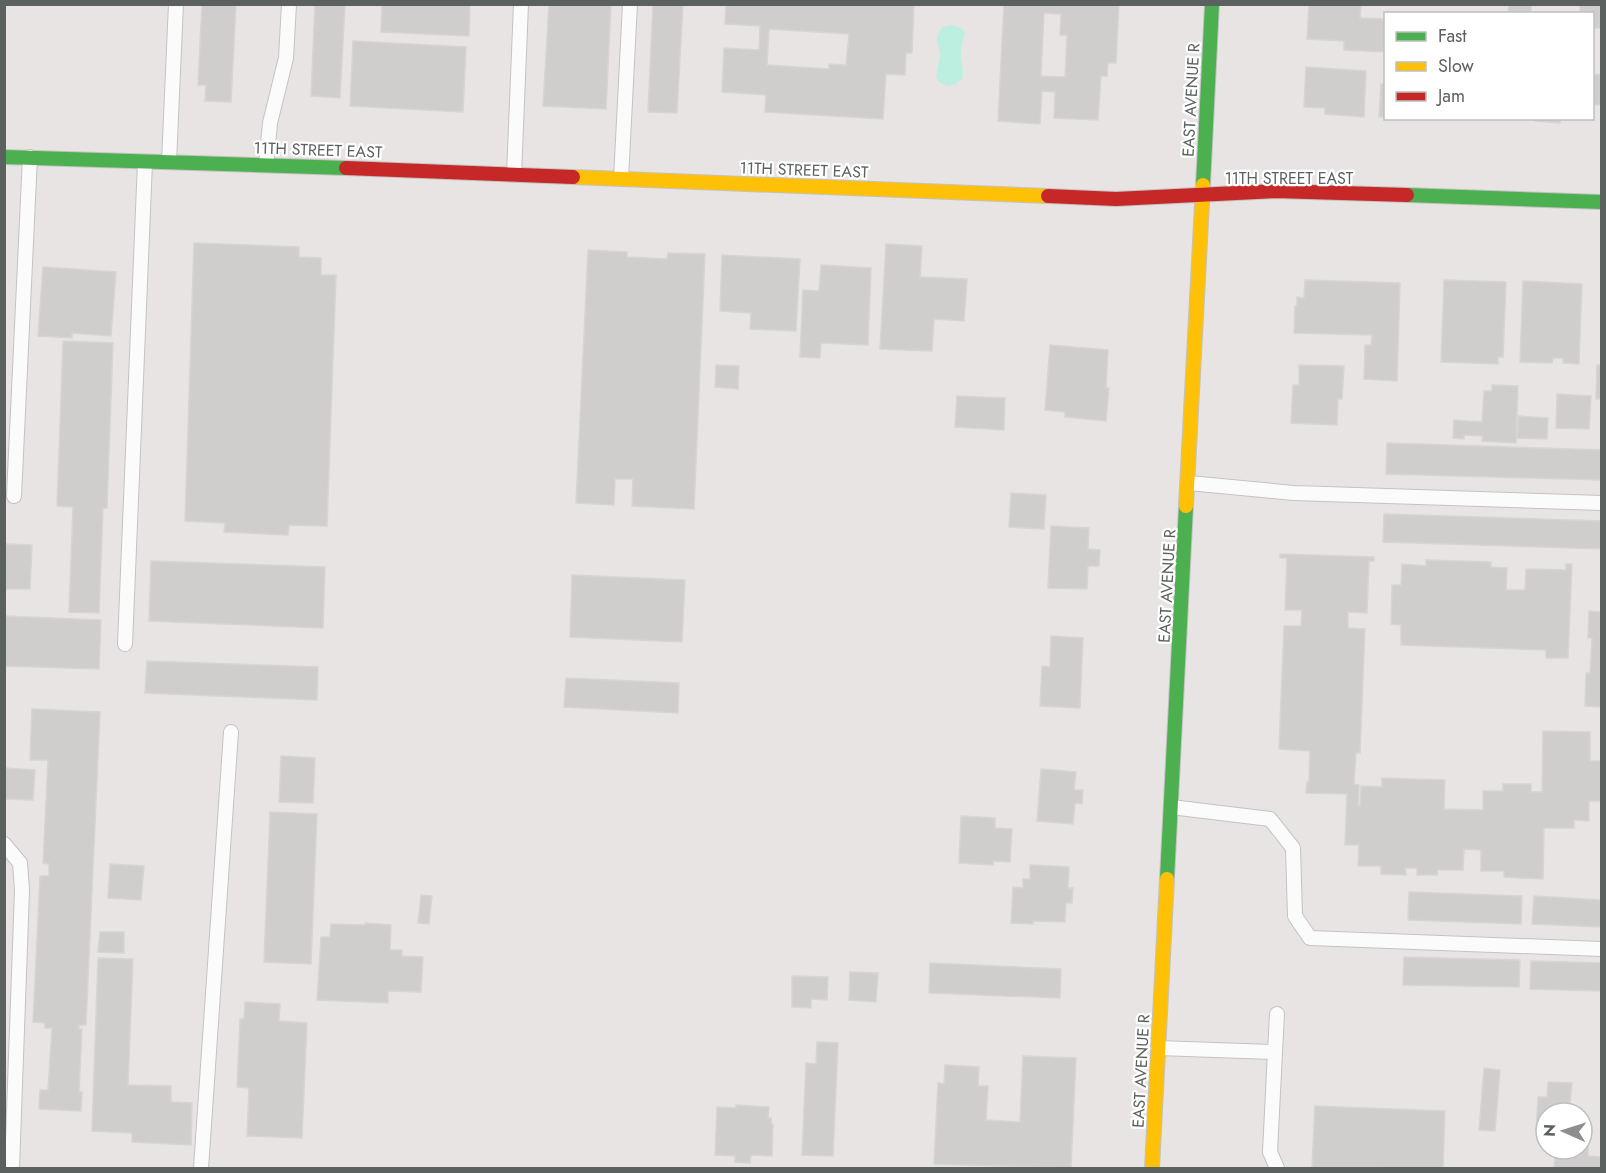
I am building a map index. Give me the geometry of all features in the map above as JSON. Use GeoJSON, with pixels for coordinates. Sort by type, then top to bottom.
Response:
{"type":"FeatureCollection","features":[{"type":"Feature","properties":{"kind":"street","name":"EAST AVENUE R"},"geometry":{"type":"LineString","coordinates":[[1152,1168],[1212,4]]}},
{"type":"Feature","properties":{"kind":"street","name":"11TH STREET EAST"},"geometry":{"type":"LineString","coordinates":[[4,157],[514,174],[1116,199],[1275,191],[1602,202]]}},
{"type":"Feature","properties":{"kind":"lane"},"geometry":{"type":"LineString","coordinates":[[169,162],[176,4]]}},
{"type":"Feature","properties":{"kind":"lane"},"geometry":{"type":"LineString","coordinates":[[266,165],[270,123],[286,58],[289,4]]}},
{"type":"Feature","properties":{"kind":"lane"},"geometry":{"type":"LineString","coordinates":[[514,174],[521,4]]}},
{"type":"Feature","properties":{"kind":"lane"},"geometry":{"type":"LineString","coordinates":[[621,179],[630,4]]}},
{"type":"Feature","properties":{"kind":"lane"},"geometry":{"type":"LineString","coordinates":[[14,496],[30,157]]}},
{"type":"Feature","properties":{"kind":"lane"},"geometry":{"type":"LineString","coordinates":[[124,644],[145,162]]}},
{"type":"Feature","properties":{"kind":"lane"},"geometry":{"type":"LineString","coordinates":[[1189,483],[1294,493],[1602,503]]}},
{"type":"Feature","properties":{"kind":"lane"},"geometry":{"type":"LineString","coordinates":[[201,1168],[231,732]]}},
{"type":"Feature","properties":{"kind":"lane"},"geometry":{"type":"LineString","coordinates":[[1172,807],[1270,819],[1293,848],[1295,916],[1310,938],[1602,949]]}},
{"type":"Feature","properties":{"kind":"lane"},"geometry":{"type":"LineString","coordinates":[[4,844],[20,863],[22,890],[12,1168]]}},
{"type":"Feature","properties":{"kind":"lane"},"geometry":{"type":"LineString","coordinates":[[1277,1014],[1270,1152],[1277,1168]]}},
{"type":"Feature","properties":{"kind":"lane"},"geometry":{"type":"LineString","coordinates":[[1158,1048],[1275,1052]]}},
{"type":"Feature","properties":{"kind":"shaded area"},"geometry":{"type":"Polygon","coordinates":[[[950,25],[962,29],[965,35],[961,49],[962,79],[948,86],[939,82],[936,77],[940,55],[937,38],[941,28],[950,25]]]}},
{"type":"Feature","properties":{"kind":"building"},"geometry":{"type":"Polygon","coordinates":[[[202,4],[236,4],[231,102],[205,101],[206,85],[198,85],[202,4]]]}},
{"type":"Feature","properties":{"kind":"building"},"geometry":{"type":"Polygon","coordinates":[[[315,4],[345,4],[340,98],[311,96],[315,4]]]}},
{"type":"Feature","properties":{"kind":"building"},"geometry":{"type":"Polygon","coordinates":[[[382,4],[470,4],[469,36],[381,32],[382,4]]]}},
{"type":"Feature","properties":{"kind":"building"},"geometry":{"type":"Polygon","coordinates":[[[549,4],[611,4],[606,109],[543,106],[549,4]]]}},
{"type":"Feature","properties":{"kind":"building"},"geometry":{"type":"Polygon","coordinates":[[[653,4],[683,4],[677,113],[648,112],[653,4]]]}},
{"type":"Feature","properties":{"kind":"building"},"geometry":{"type":"Polygon","coordinates":[[[726,4],[914,4],[912,53],[906,53],[905,75],[886,74],[883,119],[765,112],[766,95],[722,92],[724,48],[759,50],[760,26],[725,24],[726,4]],[[769,29],[767,65],[829,69],[829,64],[846,65],[849,34],[769,29]]]}},
{"type":"Feature","properties":{"kind":"building"},"geometry":{"type":"Polygon","coordinates":[[[1004,4],[1119,4],[1116,63],[1108,63],[1107,76],[1101,76],[1098,120],[1054,118],[1055,92],[1042,91],[1040,124],[998,121],[1004,4]],[[1044,13],[1041,76],[1065,77],[1067,35],[1060,35],[1061,14],[1044,13]]]}},
{"type":"Feature","properties":{"kind":"building"},"geometry":{"type":"Polygon","coordinates":[[[1309,4],[1361,4],[1360,18],[1384,19],[1384,52],[1344,50],[1344,41],[1307,39],[1309,4]]]}},
{"type":"Feature","properties":{"kind":"building"},"geometry":{"type":"Polygon","coordinates":[[[1509,4],[1531,4],[1531,12],[1508,12],[1509,4]]]}},
{"type":"Feature","properties":{"kind":"building"},"geometry":{"type":"Polygon","coordinates":[[[1580,4],[1602,4],[1602,28],[1594,28],[1594,12],[1580,12],[1580,4]]]}},
{"type":"Feature","properties":{"kind":"building"},"geometry":{"type":"Polygon","coordinates":[[[353,41],[466,47],[463,112],[350,106],[353,41]]]}},
{"type":"Feature","properties":{"kind":"building"},"geometry":{"type":"Polygon","coordinates":[[[1306,67],[1366,71],[1364,117],[1325,114],[1325,108],[1304,107],[1306,67]]]}},
{"type":"Feature","properties":{"kind":"building"},"geometry":{"type":"Polygon","coordinates":[[[1594,74],[1602,75],[1602,105],[1594,104],[1594,74]]]}},
{"type":"Feature","properties":{"kind":"building"},"geometry":{"type":"Polygon","coordinates":[[[1381,84],[1384,84],[1384,117],[1379,117],[1381,84]]]}},
{"type":"Feature","properties":{"kind":"building"},"geometry":{"type":"Polygon","coordinates":[[[1560,120],[1560,123],[1535,121],[1560,120]]]}},
{"type":"Feature","properties":{"kind":"building"},"geometry":{"type":"Polygon","coordinates":[[[194,243],[299,247],[299,257],[321,258],[321,275],[336,275],[327,526],[289,525],[288,535],[224,532],[225,523],[185,521],[194,243]]]}},
{"type":"Feature","properties":{"kind":"building"},"geometry":{"type":"Polygon","coordinates":[[[886,244],[922,246],[920,277],[967,279],[964,321],[934,319],[932,351],[880,349],[886,244]]]}},
{"type":"Feature","properties":{"kind":"building"},"geometry":{"type":"Polygon","coordinates":[[[588,250],[627,252],[627,257],[667,259],[668,253],[705,254],[694,509],[632,506],[633,479],[615,479],[614,505],[576,503],[588,250]]]}},
{"type":"Feature","properties":{"kind":"building"},"geometry":{"type":"Polygon","coordinates":[[[722,255],[800,259],[796,331],[750,329],[751,313],[720,311],[722,255]]]}},
{"type":"Feature","properties":{"kind":"building"},"geometry":{"type":"Polygon","coordinates":[[[821,265],[871,268],[868,345],[821,343],[820,358],[800,357],[803,290],[819,291],[821,265]]]}},
{"type":"Feature","properties":{"kind":"building"},"geometry":{"type":"Polygon","coordinates":[[[43,267],[116,272],[111,336],[72,333],[72,338],[38,336],[43,267]]]}},
{"type":"Feature","properties":{"kind":"building"},"geometry":{"type":"Polygon","coordinates":[[[1305,280],[1400,283],[1397,381],[1364,379],[1365,345],[1371,345],[1372,335],[1294,333],[1295,306],[1297,306],[1297,297],[1304,298],[1305,280]]]}},
{"type":"Feature","properties":{"kind":"building"},"geometry":{"type":"Polygon","coordinates":[[[1444,280],[1506,282],[1503,357],[1498,357],[1498,364],[1441,362],[1444,280]]]}},
{"type":"Feature","properties":{"kind":"building"},"geometry":{"type":"Polygon","coordinates":[[[1523,281],[1582,284],[1579,364],[1563,363],[1563,358],[1553,358],[1552,363],[1520,362],[1523,281]]]}},
{"type":"Feature","properties":{"kind":"building"},"geometry":{"type":"Polygon","coordinates":[[[63,341],[113,343],[107,508],[103,508],[99,613],[69,612],[73,507],[57,506],[63,341]]]}},
{"type":"Feature","properties":{"kind":"building"},"geometry":{"type":"Polygon","coordinates":[[[1050,345],[1108,350],[1106,388],[1109,388],[1106,421],[1065,417],[1065,412],[1045,410],[1050,345]]]}},
{"type":"Feature","properties":{"kind":"building"},"geometry":{"type":"Polygon","coordinates":[[[716,365],[739,366],[738,389],[715,387],[716,365]]]}},
{"type":"Feature","properties":{"kind":"building"},"geometry":{"type":"Polygon","coordinates":[[[1299,365],[1344,366],[1342,399],[1338,399],[1337,425],[1291,423],[1293,385],[1299,385],[1299,365]]]}},
{"type":"Feature","properties":{"kind":"building"},"geometry":{"type":"Polygon","coordinates":[[[1597,365],[1602,365],[1602,399],[1596,399],[1597,365]]]}},
{"type":"Feature","properties":{"kind":"building"},"geometry":{"type":"Polygon","coordinates":[[[1492,385],[1518,386],[1516,443],[1482,441],[1483,436],[1464,435],[1464,439],[1453,438],[1454,420],[1482,422],[1484,391],[1492,391],[1492,385]]]}},
{"type":"Feature","properties":{"kind":"building"},"geometry":{"type":"Polygon","coordinates":[[[1557,394],[1591,396],[1589,429],[1556,428],[1557,394]]]}},
{"type":"Feature","properties":{"kind":"building"},"geometry":{"type":"Polygon","coordinates":[[[957,396],[1005,398],[1004,430],[955,427],[957,396]]]}},
{"type":"Feature","properties":{"kind":"building"},"geometry":{"type":"Polygon","coordinates":[[[1518,416],[1548,418],[1547,439],[1517,438],[1518,416]]]}},
{"type":"Feature","properties":{"kind":"building"},"geometry":{"type":"Polygon","coordinates":[[[1387,443],[1602,450],[1602,480],[1386,474],[1387,443]]]}},
{"type":"Feature","properties":{"kind":"building"},"geometry":{"type":"Polygon","coordinates":[[[1011,493],[1046,495],[1044,529],[1009,527],[1011,493]]]}},
{"type":"Feature","properties":{"kind":"building"},"geometry":{"type":"Polygon","coordinates":[[[1384,514],[1602,521],[1602,549],[1383,542],[1384,514]]]}},
{"type":"Feature","properties":{"kind":"building"},"geometry":{"type":"Polygon","coordinates":[[[1051,526],[1089,528],[1088,549],[1100,550],[1099,566],[1088,566],[1087,589],[1048,588],[1051,526]]]}},
{"type":"Feature","properties":{"kind":"building"},"geometry":{"type":"Polygon","coordinates":[[[4,544],[32,545],[30,589],[4,589],[4,544]]]}},
{"type":"Feature","properties":{"kind":"building"},"geometry":{"type":"Polygon","coordinates":[[[1280,554],[1374,557],[1374,561],[1369,561],[1367,613],[1348,612],[1348,628],[1365,629],[1360,753],[1356,753],[1354,784],[1359,785],[1358,806],[1360,806],[1361,786],[1382,787],[1382,778],[1445,780],[1444,809],[1483,810],[1483,791],[1503,791],[1503,784],[1531,784],[1531,792],[1542,792],[1543,731],[1590,732],[1590,761],[1602,761],[1602,801],[1589,801],[1589,821],[1574,820],[1574,828],[1544,828],[1543,879],[1504,877],[1504,871],[1481,871],[1481,850],[1464,849],[1463,870],[1438,870],[1437,875],[1417,875],[1417,868],[1405,868],[1406,875],[1381,874],[1381,866],[1358,866],[1359,845],[1345,845],[1347,794],[1306,793],[1307,782],[1309,782],[1310,751],[1279,749],[1284,626],[1301,626],[1302,610],[1285,610],[1287,558],[1280,558],[1280,554]]]}},
{"type":"Feature","properties":{"kind":"building"},"geometry":{"type":"Polygon","coordinates":[[[1426,560],[1491,562],[1491,567],[1507,568],[1506,590],[1525,590],[1526,569],[1566,570],[1566,564],[1572,564],[1568,658],[1546,658],[1546,650],[1401,645],[1401,625],[1391,624],[1392,585],[1401,585],[1402,564],[1426,566],[1426,560]]]}},
{"type":"Feature","properties":{"kind":"building"},"geometry":{"type":"Polygon","coordinates":[[[151,561],[325,567],[323,628],[149,621],[151,561]]]}},
{"type":"Feature","properties":{"kind":"building"},"geometry":{"type":"Polygon","coordinates":[[[572,575],[685,580],[682,642],[570,637],[572,575]]]}},
{"type":"Feature","properties":{"kind":"building"},"geometry":{"type":"Polygon","coordinates":[[[1589,611],[1602,612],[1602,707],[1585,706],[1586,673],[1590,673],[1592,638],[1588,638],[1589,611]]]}},
{"type":"Feature","properties":{"kind":"building"},"geometry":{"type":"Polygon","coordinates":[[[4,616],[101,620],[99,669],[4,666],[4,616]]]}},
{"type":"Feature","properties":{"kind":"building"},"geometry":{"type":"Polygon","coordinates":[[[1051,636],[1083,638],[1080,708],[1040,706],[1042,666],[1050,667],[1051,636]]]}},
{"type":"Feature","properties":{"kind":"building"},"geometry":{"type":"Polygon","coordinates":[[[147,661],[318,667],[317,700],[145,693],[147,661]]]}},
{"type":"Feature","properties":{"kind":"building"},"geometry":{"type":"Polygon","coordinates":[[[566,678],[679,683],[678,713],[564,707],[566,678]]]}},
{"type":"Feature","properties":{"kind":"building"},"geometry":{"type":"Polygon","coordinates":[[[32,709],[100,712],[86,1025],[79,1025],[79,1029],[82,1029],[79,1092],[82,1092],[81,1111],[39,1109],[40,1090],[48,1090],[52,1028],[45,1028],[45,1023],[33,1022],[40,876],[49,876],[49,864],[43,863],[48,760],[30,760],[32,709]]]}},
{"type":"Feature","properties":{"kind":"building"},"geometry":{"type":"Polygon","coordinates":[[[281,756],[315,758],[313,803],[279,802],[281,756]]]}},
{"type":"Feature","properties":{"kind":"building"},"geometry":{"type":"Polygon","coordinates":[[[4,768],[35,770],[33,800],[4,799],[4,768]]]}},
{"type":"Feature","properties":{"kind":"building"},"geometry":{"type":"Polygon","coordinates":[[[1041,769],[1076,772],[1074,790],[1083,790],[1082,804],[1075,803],[1073,824],[1037,821],[1041,769]]]}},
{"type":"Feature","properties":{"kind":"building"},"geometry":{"type":"Polygon","coordinates":[[[270,812],[317,814],[311,964],[264,962],[270,812]]]}},
{"type":"Feature","properties":{"kind":"building"},"geometry":{"type":"Polygon","coordinates":[[[961,816],[995,818],[995,828],[1012,829],[1010,862],[993,861],[993,865],[959,863],[961,816]]]}},
{"type":"Feature","properties":{"kind":"building"},"geometry":{"type":"Polygon","coordinates":[[[110,864],[144,866],[141,900],[108,898],[110,864]]]}},
{"type":"Feature","properties":{"kind":"building"},"geometry":{"type":"Polygon","coordinates":[[[1030,865],[1069,867],[1068,888],[1073,888],[1072,903],[1066,903],[1065,922],[1011,923],[1013,887],[1023,888],[1023,879],[1030,879],[1030,865]]]}},
{"type":"Feature","properties":{"kind":"building"},"geometry":{"type":"Polygon","coordinates":[[[1409,892],[1522,896],[1521,924],[1408,920],[1409,892]]]}},
{"type":"Feature","properties":{"kind":"building"},"geometry":{"type":"Polygon","coordinates":[[[421,895],[432,896],[429,924],[418,923],[421,895]]]}},
{"type":"Feature","properties":{"kind":"building"},"geometry":{"type":"Polygon","coordinates":[[[1534,896],[1602,900],[1602,927],[1532,924],[1534,896]]]}},
{"type":"Feature","properties":{"kind":"building"},"geometry":{"type":"Polygon","coordinates":[[[365,923],[391,925],[390,950],[402,950],[402,956],[423,957],[421,992],[388,991],[388,1003],[317,1000],[321,937],[330,937],[331,924],[365,925],[365,923]]]}},
{"type":"Feature","properties":{"kind":"building"},"geometry":{"type":"Polygon","coordinates":[[[100,932],[124,932],[124,953],[98,952],[100,932]]]}},
{"type":"Feature","properties":{"kind":"building"},"geometry":{"type":"Polygon","coordinates":[[[1404,957],[1520,960],[1519,987],[1403,985],[1404,957]]]}},
{"type":"Feature","properties":{"kind":"building"},"geometry":{"type":"Polygon","coordinates":[[[98,958],[133,959],[128,1085],[171,1086],[171,1102],[192,1103],[191,1145],[132,1142],[132,1133],[92,1131],[98,958]]]}},
{"type":"Feature","properties":{"kind":"building"},"geometry":{"type":"Polygon","coordinates":[[[1531,961],[1602,963],[1602,991],[1530,989],[1531,961]]]}},
{"type":"Feature","properties":{"kind":"building"},"geometry":{"type":"Polygon","coordinates":[[[930,963],[1061,969],[1060,998],[929,993],[930,963]]]}},
{"type":"Feature","properties":{"kind":"building"},"geometry":{"type":"Polygon","coordinates":[[[850,972],[878,973],[876,1002],[849,1000],[850,972]]]}},
{"type":"Feature","properties":{"kind":"building"},"geometry":{"type":"Polygon","coordinates":[[[792,976],[828,977],[827,1000],[811,999],[811,1008],[792,1007],[792,976]]]}},
{"type":"Feature","properties":{"kind":"building"},"geometry":{"type":"Polygon","coordinates":[[[245,1002],[280,1004],[279,1021],[307,1023],[302,1138],[247,1136],[249,1088],[237,1087],[240,1019],[244,1019],[245,1002]]]}},
{"type":"Feature","properties":{"kind":"building"},"geometry":{"type":"Polygon","coordinates":[[[817,1042],[838,1043],[833,1156],[802,1155],[806,1063],[816,1064],[817,1042]]]}},
{"type":"Feature","properties":{"kind":"building"},"geometry":{"type":"Polygon","coordinates":[[[1023,1056],[1076,1058],[1071,1168],[934,1164],[938,1083],[944,1084],[945,1065],[979,1067],[978,1086],[988,1086],[986,1120],[1020,1122],[1023,1056]]]}},
{"type":"Feature","properties":{"kind":"building"},"geometry":{"type":"Polygon","coordinates":[[[1484,1068],[1500,1070],[1495,1131],[1479,1130],[1484,1068]]]}},
{"type":"Feature","properties":{"kind":"building"},"geometry":{"type":"Polygon","coordinates":[[[1548,1082],[1572,1083],[1570,1101],[1538,1101],[1538,1097],[1547,1097],[1548,1082]]]}},
{"type":"Feature","properties":{"kind":"building"},"geometry":{"type":"Polygon","coordinates":[[[736,1105],[769,1107],[768,1118],[771,1118],[771,1124],[773,1124],[772,1156],[751,1155],[750,1163],[735,1162],[735,1156],[715,1155],[717,1107],[736,1108],[736,1105]]]}},
{"type":"Feature","properties":{"kind":"building"},"geometry":{"type":"Polygon","coordinates":[[[1315,1106],[1445,1111],[1443,1168],[1312,1167],[1315,1106]]]}},
{"type":"Feature","properties":{"kind":"building"},"geometry":{"type":"Polygon","coordinates":[[[1594,1156],[1602,1157],[1602,1168],[1554,1168],[1555,1161],[1594,1161],[1594,1156]]]}},
{"type":"Feature","properties":{"kind":"traffic: fast"},"geometry":{"type":"LineString","coordinates":[[1203,185],[1212,4]]}},
{"type":"Feature","properties":{"kind":"traffic: fast"},"geometry":{"type":"LineString","coordinates":[[4,157],[346,168]]}},
{"type":"Feature","properties":{"kind":"traffic: fast"},"geometry":{"type":"LineString","coordinates":[[1407,195],[1602,202]]}},
{"type":"Feature","properties":{"kind":"traffic: fast"},"geometry":{"type":"LineString","coordinates":[[1167,879],[1186,506]]}},
{"type":"Feature","properties":{"kind":"traffic: slow"},"geometry":{"type":"LineString","coordinates":[[573,177],[1048,196]]}},
{"type":"Feature","properties":{"kind":"traffic: slow"},"geometry":{"type":"LineString","coordinates":[[1186,506],[1203,185]]}},
{"type":"Feature","properties":{"kind":"traffic: slow"},"geometry":{"type":"LineString","coordinates":[[1152,1168],[1167,879]]}},
{"type":"Feature","properties":{"kind":"traffic: jam"},"geometry":{"type":"LineString","coordinates":[[346,168],[573,177]]}},
{"type":"Feature","properties":{"kind":"traffic: jam"},"geometry":{"type":"LineString","coordinates":[[1048,196],[1116,199],[1275,191],[1407,195]]}}]}
